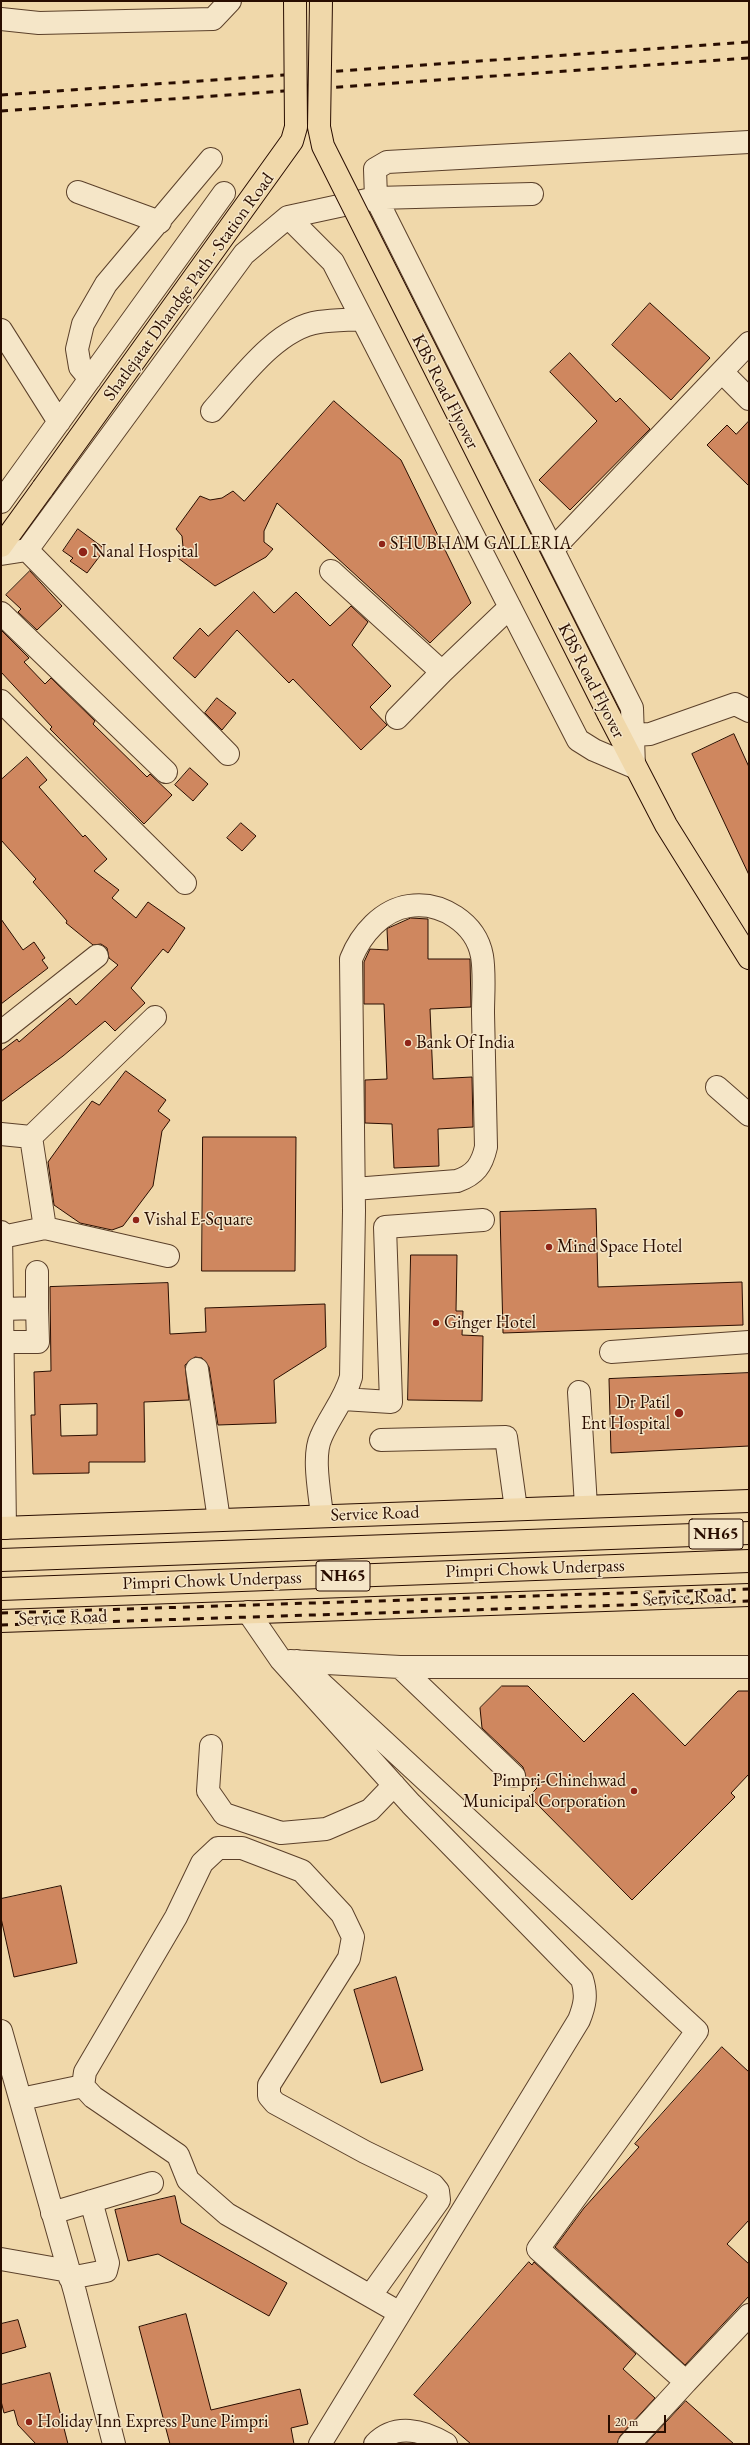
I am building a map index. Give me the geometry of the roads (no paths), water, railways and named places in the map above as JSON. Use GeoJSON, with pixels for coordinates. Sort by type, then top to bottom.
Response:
{"type":"FeatureCollection","features":[{"type":"Feature","properties":{"kind":"main road","name":"Shatlejatat Dhandge Path - Station Road"},"geometry":{"type":"LineString","coordinates":[[1,546],[290,145],[296,127],[295,1]]}},
{"type":"Feature","properties":{"kind":"main road","name":"KBS Road Flyover"},"geometry":{"type":"LineString","coordinates":[[321,1],[319,128],[323,146],[634,767],[666,825],[745,943]]}},
{"type":"Feature","properties":{"kind":"main road","name":"Service Road"},"geometry":{"type":"LineString","coordinates":[[3,1528],[749,1501]]}},
{"type":"Feature","properties":{"kind":"main road","name":"Pimpri Chowk Underpass"},"geometry":{"type":"LineString","coordinates":[[1,1560],[749,1533]]}},
{"type":"Feature","properties":{"kind":"main road","name":"Pimpri Chowk Underpass"},"geometry":{"type":"LineString","coordinates":[[1,1589],[749,1561]]}},
{"type":"Feature","properties":{"kind":"main road","name":"Service Road"},"geometry":{"type":"LineString","coordinates":[[1,1620],[749,1596]]}},
{"type":"Feature","properties":{"kind":"street"},"geometry":{"type":"LineString","coordinates":[[1,19],[39,23],[213,10],[230,1]]}},
{"type":"Feature","properties":{"kind":"street"},"geometry":{"type":"LineString","coordinates":[[288,217],[333,262],[578,740],[594,750],[634,767],[632,708],[376,198],[375,169],[387,162],[749,142]]}},
{"type":"Feature","properties":{"kind":"street"},"geometry":{"type":"LineString","coordinates":[[90,379],[80,367],[77,349],[83,324],[106,284],[160,222],[211,159]]}},
{"type":"Feature","properties":{"kind":"street"},"geometry":{"type":"LineString","coordinates":[[78,192],[160,222]]}},
{"type":"Feature","properties":{"kind":"street"},"geometry":{"type":"LineString","coordinates":[[1,502],[224,193]]}},
{"type":"Feature","properties":{"kind":"street"},"geometry":{"type":"LineString","coordinates":[[1,554],[27,550],[244,254],[288,217],[376,198],[532,194]]}},
{"type":"Feature","properties":{"kind":"street"},"geometry":{"type":"LineString","coordinates":[[212,411],[276,341],[295,329],[317,322],[362,319]]}},
{"type":"Feature","properties":{"kind":"street"},"geometry":{"type":"LineString","coordinates":[[1,330],[59,422]]}},
{"type":"Feature","properties":{"kind":"street"},"geometry":{"type":"LineString","coordinates":[[553,550],[749,343]]}},
{"type":"Feature","properties":{"kind":"street"},"geometry":{"type":"LineString","coordinates":[[722,372],[749,399]]}},
{"type":"Feature","properties":{"kind":"street"},"geometry":{"type":"LineString","coordinates":[[27,550],[228,754]]}},
{"type":"Feature","properties":{"kind":"street"},"geometry":{"type":"LineString","coordinates":[[331,571],[442,672]]}},
{"type":"Feature","properties":{"kind":"street"},"geometry":{"type":"LineString","coordinates":[[397,718],[442,672],[510,607]]}},
{"type":"Feature","properties":{"kind":"street"},"geometry":{"type":"LineString","coordinates":[[1,612],[166,772]]}},
{"type":"Feature","properties":{"kind":"street"},"geometry":{"type":"LineString","coordinates":[[1,701],[185,884]]}},
{"type":"Feature","properties":{"kind":"street"},"geometry":{"type":"LineString","coordinates":[[634,735],[650,734],[735,704],[749,711]]}},
{"type":"Feature","properties":{"kind":"street"},"geometry":{"type":"LineString","coordinates":[[322,1516],[318,1450],[320,1438],[343,1399],[351,1377],[354,1189],[351,959],[360,940],[384,916],[399,908],[415,905],[434,906],[453,915],[467,926],[482,955],[486,1147],[483,1159],[477,1170],[467,1178],[457,1181],[354,1189]]}},
{"type":"Feature","properties":{"kind":"street"},"geometry":{"type":"LineString","coordinates":[[1,1032],[97,956]]}},
{"type":"Feature","properties":{"kind":"street"},"geometry":{"type":"LineString","coordinates":[[1,1134],[31,1137],[155,1017]]}},
{"type":"Feature","properties":{"kind":"street"},"geometry":{"type":"LineString","coordinates":[[717,1087],[749,1115]]}},
{"type":"Feature","properties":{"kind":"street"},"geometry":{"type":"LineString","coordinates":[[31,1137],[45,1228]]}},
{"type":"Feature","properties":{"kind":"street"},"geometry":{"type":"LineString","coordinates":[[343,1399],[391,1402],[385,1227],[483,1220]]}},
{"type":"Feature","properties":{"kind":"street"},"geometry":{"type":"LineString","coordinates":[[3,1528],[3,1309],[1,1234],[45,1228],[168,1256]]}},
{"type":"Feature","properties":{"kind":"street"},"geometry":{"type":"LineString","coordinates":[[2,1342],[38,1342],[37,1272]]}},
{"type":"Feature","properties":{"kind":"street"},"geometry":{"type":"LineString","coordinates":[[3,1309],[37,1308]]}},
{"type":"Feature","properties":{"kind":"street"},"geometry":{"type":"LineString","coordinates":[[611,1352],[749,1342]]}},
{"type":"Feature","properties":{"kind":"street"},"geometry":{"type":"LineString","coordinates":[[197,1369],[219,1520]]}},
{"type":"Feature","properties":{"kind":"street"},"geometry":{"type":"LineString","coordinates":[[579,1392],[586,1506]]}},
{"type":"Feature","properties":{"kind":"street"},"geometry":{"type":"LineString","coordinates":[[380,1440],[512,1437],[516,1509]]}},
{"type":"Feature","properties":{"kind":"street"},"geometry":{"type":"LineString","coordinates":[[248,1612],[394,1785],[582,1979],[586,1991],[585,2005],[579,2020],[320,2444]]}},
{"type":"Feature","properties":{"kind":"street"},"geometry":{"type":"LineString","coordinates":[[289,1661],[400,1667],[749,1667]]}},
{"type":"Feature","properties":{"kind":"street"},"geometry":{"type":"LineString","coordinates":[[289,1661],[698,2031],[538,2249],[686,2382]]}},
{"type":"Feature","properties":{"kind":"street"},"geometry":{"type":"LineString","coordinates":[[400,1667],[514,1776]]}},
{"type":"Feature","properties":{"kind":"street"},"geometry":{"type":"LineString","coordinates":[[211,1746],[208,1791],[224,1814],[281,1833],[326,1829],[370,1810],[394,1785]]}},
{"type":"Feature","properties":{"kind":"street"},"geometry":{"type":"LineString","coordinates":[[83,2086],[85,2072],[176,1917],[202,1863],[218,1848],[242,1848],[302,1871],[342,1914],[354,1937],[349,1958],[269,2085],[269,2096],[275,2103],[365,2152],[432,2185],[438,2192],[439,2200],[371,2295]]}},
{"type":"Feature","properties":{"kind":"street"},"geometry":{"type":"LineString","coordinates":[[1,2031],[6,2065],[20,2099],[70,2275],[114,2444]]}},
{"type":"Feature","properties":{"kind":"street"},"geometry":{"type":"LineString","coordinates":[[83,2086],[93,2097],[178,2155],[188,2180],[227,2214],[371,2295],[400,2313]]}},
{"type":"Feature","properties":{"kind":"street"},"geometry":{"type":"LineString","coordinates":[[20,2099],[83,2086]]}},
{"type":"Feature","properties":{"kind":"street"},"geometry":{"type":"LineString","coordinates":[[52,2213],[152,2183]]}},
{"type":"Feature","properties":{"kind":"street"},"geometry":{"type":"LineString","coordinates":[[1,2259],[70,2275],[106,2272],[108,2269],[108,2263],[91,2201]]}},
{"type":"Feature","properties":{"kind":"street"},"geometry":{"type":"LineString","coordinates":[[629,2444],[749,2315]]}},
{"type":"Feature","properties":{"kind":"street"},"geometry":{"type":"LineString","coordinates":[[374,2444],[394,2431],[420,2431],[446,2444]]}},
{"type":"Feature","properties":{"kind":"railway"},"geometry":{"type":"LineString","coordinates":[[1,95],[749,42]]}},
{"type":"Feature","properties":{"kind":"railway"},"geometry":{"type":"LineString","coordinates":[[1,111],[749,58]]}},
{"type":"Feature","properties":{"kind":"railway"},"geometry":{"type":"LineString","coordinates":[[1,1613],[749,1589]]}},
{"type":"Feature","properties":{"kind":"railway"},"geometry":{"type":"LineString","coordinates":[[1,1625],[749,1601]]}},
{"type":"Feature","properties":{"kind":"place","name":"SHUBHAM GALLERIA"},"geometry":{"type":"Point","coordinates":[382,544]}},
{"type":"Feature","properties":{"kind":"place","name":"Nanal Hospital"},"geometry":{"type":"Point","coordinates":[83,552]}},
{"type":"Feature","properties":{"kind":"place","name":"Bank Of India"},"geometry":{"type":"Point","coordinates":[408,1043]}},
{"type":"Feature","properties":{"kind":"place","name":"Vishal E-Square"},"geometry":{"type":"Point","coordinates":[136,1220]}},
{"type":"Feature","properties":{"kind":"place","name":"Mind Space Hotel"},"geometry":{"type":"Point","coordinates":[549,1247]}},
{"type":"Feature","properties":{"kind":"place","name":"Ginger Hotel"},"geometry":{"type":"Point","coordinates":[436,1323]}},
{"type":"Feature","properties":{"kind":"place","name":"Dr Patil Ent Hospital"},"geometry":{"type":"Point","coordinates":[679,1413]}},
{"type":"Feature","properties":{"kind":"place","name":"Pimpri-Chinchwad Municipal Corporation"},"geometry":{"type":"Point","coordinates":[634,1791]}},
{"type":"Feature","properties":{"kind":"place","name":"Holiday Inn Express Pune Pimpri"},"geometry":{"type":"Point","coordinates":[29,2422]}}]}
